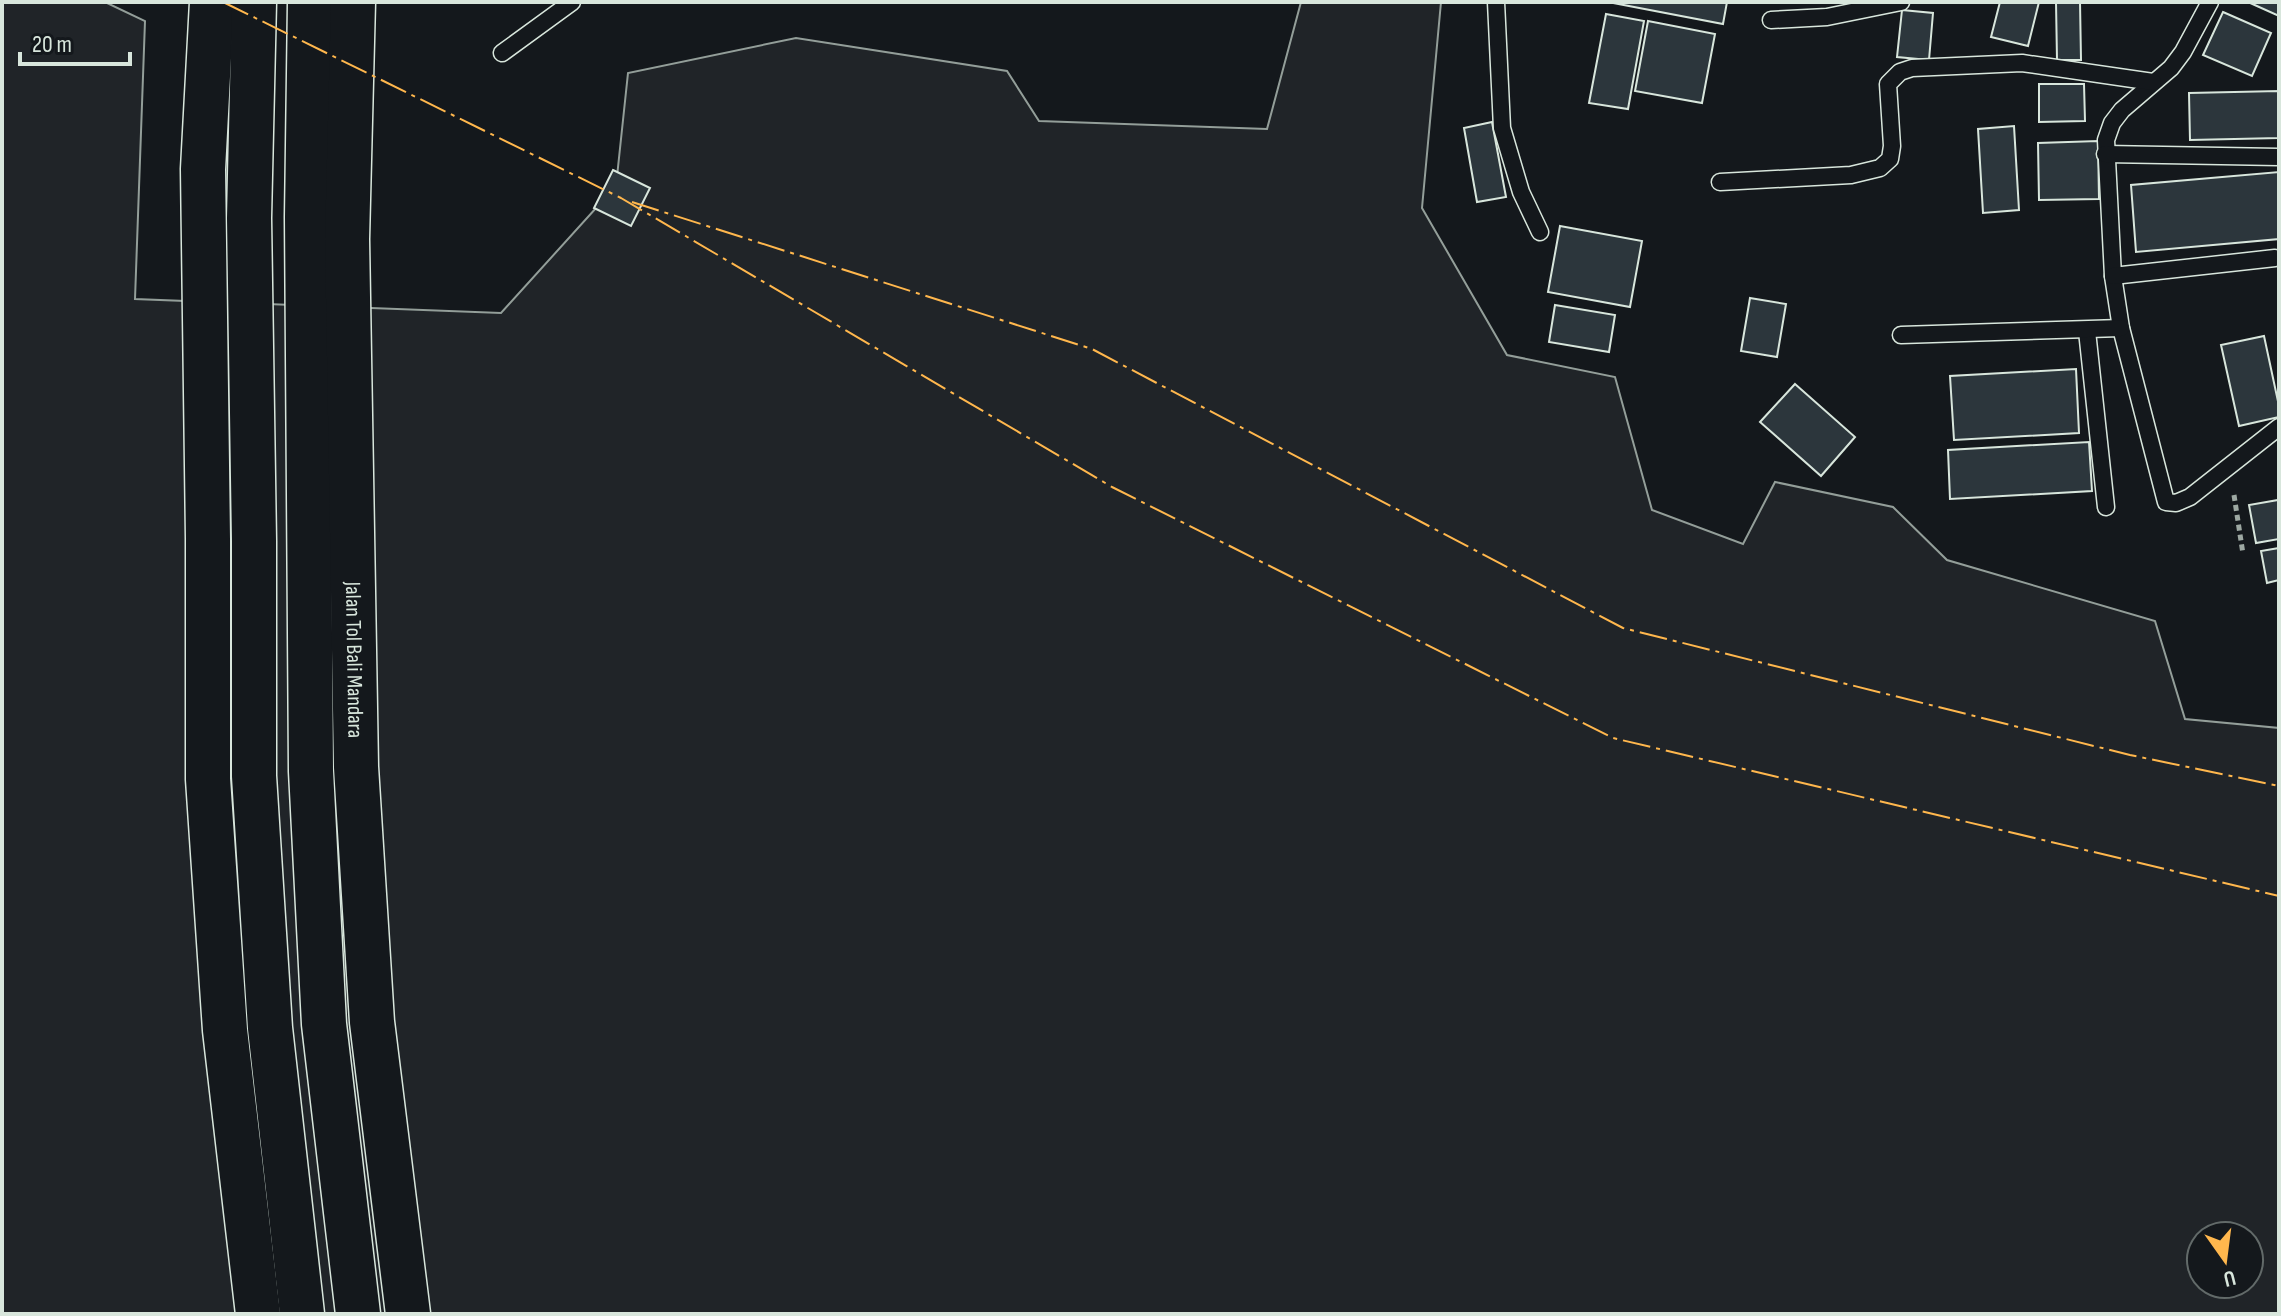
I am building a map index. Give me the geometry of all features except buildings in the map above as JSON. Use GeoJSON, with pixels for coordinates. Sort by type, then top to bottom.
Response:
{"type":"FeatureCollection","features":[{"type":"Feature","properties":{"kind":"highway"},"geometry":{"type":"LineString","coordinates":[[212,2],[203,169],[208,779],[225,1030],[258,1314]]}},
{"type":"Feature","properties":{"kind":"highway"},"geometry":{"type":"LineString","coordinates":[[203,169],[234,2]]}},
{"type":"Feature","properties":{"kind":"highway"},"geometry":{"type":"LineString","coordinates":[[254,2],[249,218],[254,776],[270,1028],[302,1314]]}},
{"type":"Feature","properties":{"kind":"highway","name":"Jalan Tol Bali Mandara"},"geometry":{"type":"LineString","coordinates":[[310,2],[307,217],[311,771],[324,1024],[358,1314]]}},
{"type":"Feature","properties":{"kind":"highway"},"geometry":{"type":"LineString","coordinates":[[327,2],[348,221]]}},
{"type":"Feature","properties":{"kind":"highway","name":"Jalan Tol Bali Mandara"},"geometry":{"type":"LineString","coordinates":[[353,2],[348,221],[356,767],[372,1022],[408,1314]]}},
{"type":"Feature","properties":{"kind":"lane"},"geometry":{"type":"LineString","coordinates":[[502,53],[572,2]]}},
{"type":"Feature","properties":{"kind":"lane"},"geometry":{"type":"LineString","coordinates":[[1496,2],[1502,128],[1521,192],[1540,232]]}},
{"type":"Feature","properties":{"kind":"lane"},"geometry":{"type":"LineString","coordinates":[[1771,20],[1827,17],[1901,2]]}},
{"type":"Feature","properties":{"kind":"lane"},"geometry":{"type":"LineString","coordinates":[[2210,2],[2171,68],[2112,123],[2106,140],[2113,276],[2121,328],[2166,502],[2176,503],[2190,497],[2279,427]]}},
{"type":"Feature","properties":{"kind":"lane"},"geometry":{"type":"LineString","coordinates":[[1720,182],[1851,175],[1880,168],[1890,159],[1892,146],[1888,84],[1900,72],[1912,68],[2022,63],[2153,82]]}},
{"type":"Feature","properties":{"kind":"lane"},"geometry":{"type":"LineString","coordinates":[[2105,154],[2279,157]]}},
{"type":"Feature","properties":{"kind":"lane"},"geometry":{"type":"LineString","coordinates":[[2113,276],[2275,258]]}},
{"type":"Feature","properties":{"kind":"lane"},"geometry":{"type":"LineString","coordinates":[[1901,335],[2121,328]]}},
{"type":"Feature","properties":{"kind":"lane"},"geometry":{"type":"LineString","coordinates":[[2087,331],[2106,507]]}},
{"type":"Feature","properties":{"kind":"path"},"geometry":{"type":"LineString","coordinates":[[2230,466],[2243,554]]}},
{"type":"Feature","properties":{"kind":"shaded area"},"geometry":{"type":"Polygon","coordinates":[[[2,2],[105,2],[145,21],[135,299],[501,313],[616,186],[628,73],[796,38],[1007,71],[1039,121],[1267,129],[1301,2],[1441,2],[1422,208],[1507,355],[1615,377],[1652,510],[1743,544],[1775,482],[1893,507],[1947,560],[2155,621],[2185,719],[2279,728],[2279,1314],[2,1314],[2,2]]]}},
{"type":"Feature","properties":{"kind":"power"},"geometry":{"type":"LineString","coordinates":[[223,2],[621,198],[1112,487],[1613,738],[2279,896]]}},
{"type":"Feature","properties":{"kind":"power"},"geometry":{"type":"LineString","coordinates":[[632,202],[1092,349],[1623,628],[2130,755],[2279,786]]}}]}
